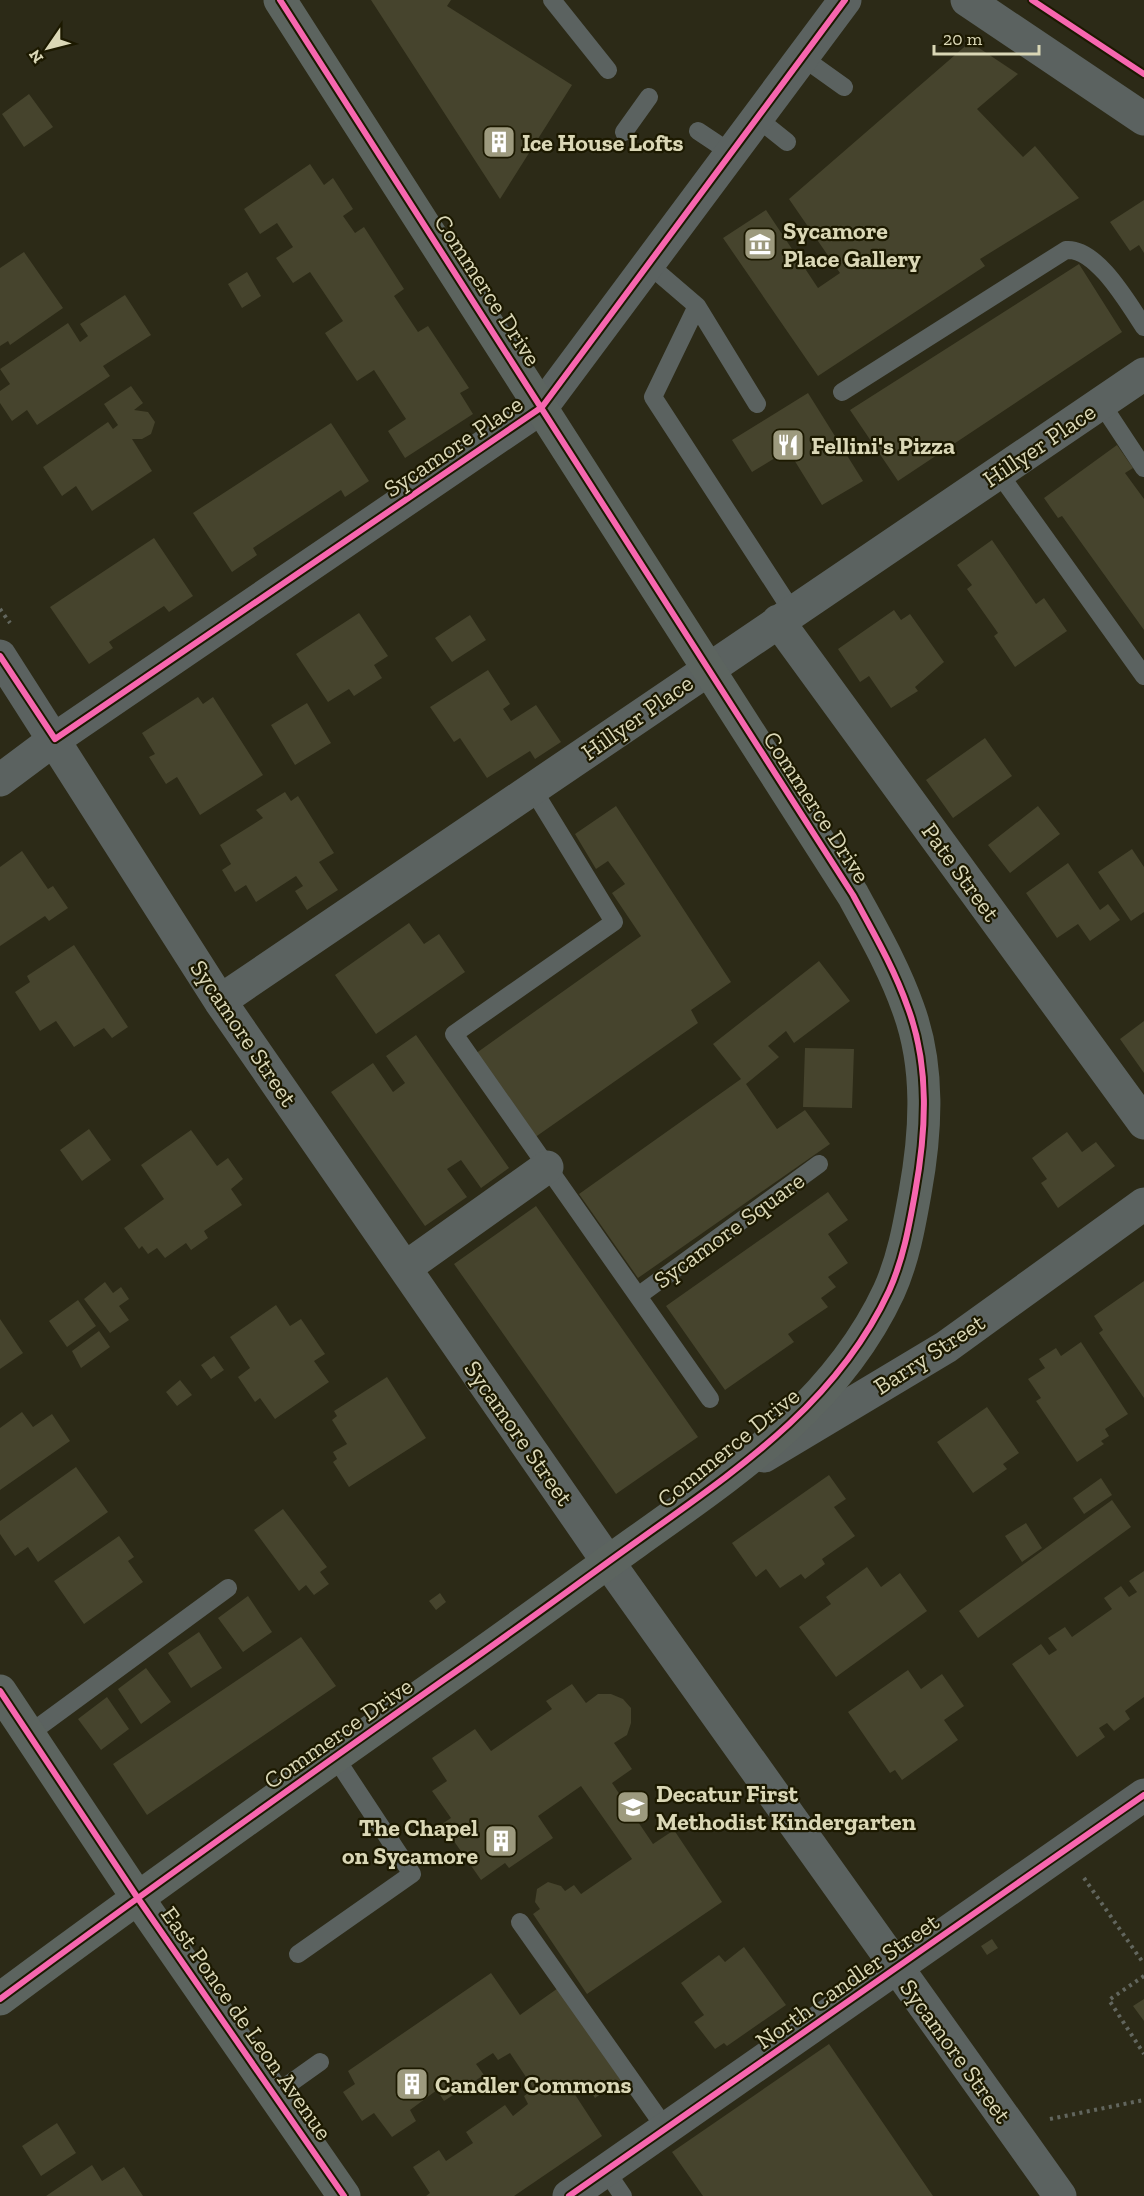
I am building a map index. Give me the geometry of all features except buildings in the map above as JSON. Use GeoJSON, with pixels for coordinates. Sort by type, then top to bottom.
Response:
{"type":"FeatureCollection","features":[{"type":"Feature","properties":{"kind":"main road","name":"Commerce Drive"},"geometry":{"type":"LineString","coordinates":[[0,1999],[137,1897],[608,1562],[771,1442],[814,1402],[864,1336],[889,1290],[906,1242],[924,1143],[924,1077],[910,1010],[887,959],[853,895],[280,0]]}},
{"type":"Feature","properties":{"kind":"main road","name":"East Ponce de Leon Avenue"},"geometry":{"type":"LineString","coordinates":[[0,1691],[137,1897],[344,2196]]}},
{"type":"Feature","properties":{"kind":"street","name":"Sycamore Place"},"geometry":{"type":"LineString","coordinates":[[0,780],[55,739],[542,407],[844,0]]}},
{"type":"Feature","properties":{"kind":"street"},"geometry":{"type":"LineString","coordinates":[[968,0],[1144,119]]}},
{"type":"Feature","properties":{"kind":"street","name":"Hillyer Place"},"geometry":{"type":"LineString","coordinates":[[220,1001],[1144,374]]}},
{"type":"Feature","properties":{"kind":"street","name":"Pate Street"},"geometry":{"type":"LineString","coordinates":[[785,616],[1144,1123]]}},
{"type":"Feature","properties":{"kind":"street","name":"Sycamore Street"},"geometry":{"type":"LineString","coordinates":[[0,656],[220,1001],[608,1562],[1060,2196]]}},
{"type":"Feature","properties":{"kind":"street"},"geometry":{"type":"LineString","coordinates":[[405,1268],[547,1167]]}},
{"type":"Feature","properties":{"kind":"street","name":"Barry Street"},"geometry":{"type":"LineString","coordinates":[[706,1491],[946,1347],[1144,1204]]}},
{"type":"Feature","properties":{"kind":"street","name":"North Candler Street"},"geometry":{"type":"LineString","coordinates":[[569,2196],[614,2183],[666,2129],[1144,1795]]}},
{"type":"Feature","properties":{"kind":"lane"},"geometry":{"type":"LineString","coordinates":[[552,0],[608,70]]}},
{"type":"Feature","properties":{"kind":"lane"},"geometry":{"type":"LineString","coordinates":[[802,57],[844,87]]}},
{"type":"Feature","properties":{"kind":"lane"},"geometry":{"type":"LineString","coordinates":[[624,132],[648,97]]}},
{"type":"Feature","properties":{"kind":"lane"},"geometry":{"type":"LineString","coordinates":[[757,118],[787,142]]}},
{"type":"Feature","properties":{"kind":"lane"},"geometry":{"type":"LineString","coordinates":[[698,131],[731,153]]}},
{"type":"Feature","properties":{"kind":"lane"},"geometry":{"type":"LineString","coordinates":[[842,392],[1066,250],[1074,249],[1085,253],[1144,327]]}},
{"type":"Feature","properties":{"kind":"lane"},"geometry":{"type":"LineString","coordinates":[[648,264],[697,306],[758,404]]}},
{"type":"Feature","properties":{"kind":"lane"},"geometry":{"type":"LineString","coordinates":[[697,306],[653,397],[785,616]]}},
{"type":"Feature","properties":{"kind":"lane"},"geometry":{"type":"LineString","coordinates":[[1101,403],[1144,468]]}},
{"type":"Feature","properties":{"kind":"lane"},"geometry":{"type":"LineString","coordinates":[[999,472],[1144,676]]}},
{"type":"Feature","properties":{"kind":"lane","name":"Sycamore Square"},"geometry":{"type":"LineString","coordinates":[[532,788],[614,922],[454,1034],[710,1399]]}},
{"type":"Feature","properties":{"kind":"lane","name":"Sycamore Square"},"geometry":{"type":"LineString","coordinates":[[638,1296],[819,1164]]}},
{"type":"Feature","properties":{"kind":"lane"},"geometry":{"type":"LineString","coordinates":[[29,1734],[228,1588]]}},
{"type":"Feature","properties":{"kind":"lane"},"geometry":{"type":"LineString","coordinates":[[298,1954],[412,1874],[335,1757]]}},
{"type":"Feature","properties":{"kind":"lane"},"geometry":{"type":"LineString","coordinates":[[520,1922],[666,2129]]}},
{"type":"Feature","properties":{"kind":"lane"},"geometry":{"type":"LineString","coordinates":[[275,2094],[320,2062]]}},
{"type":"Feature","properties":{"kind":"path"},"geometry":{"type":"LineString","coordinates":[[1064,1849],[1144,1964]]}},
{"type":"Feature","properties":{"kind":"path"},"geometry":{"type":"LineString","coordinates":[[1144,1976],[1109,2000],[1144,2054]]}},
{"type":"Feature","properties":{"kind":"path"},"geometry":{"type":"LineString","coordinates":[[1050,2119],[1144,2100]]}},
{"type":"Feature","properties":{"kind":"cycle path"},"geometry":{"type":"LineString","coordinates":[[0,1999],[710,1489],[780,1433],[812,1402],[841,1368],[867,1332],[889,1291],[905,1243],[919,1170],[924,1100],[923,1076],[915,1030],[883,950],[853,895],[280,0]]}},
{"type":"Feature","properties":{"kind":"cycle path"},"geometry":{"type":"LineString","coordinates":[[0,656],[55,739],[542,407],[845,0]]}},
{"type":"Feature","properties":{"kind":"cycle path"},"geometry":{"type":"LineString","coordinates":[[1032,0],[1144,74]]}},
{"type":"Feature","properties":{"kind":"cycle path"},"geometry":{"type":"LineString","coordinates":[[0,1691],[137,1897],[344,2196]]}},
{"type":"Feature","properties":{"kind":"cycle path"},"geometry":{"type":"LineString","coordinates":[[569,2196],[1144,1795]]}},
{"type":"Feature","properties":{"kind":"place","name":"Ice House Lofts"},"geometry":{"type":"Point","coordinates":[499,142]}},
{"type":"Feature","properties":{"kind":"place","name":"Sycamore Place Gallery"},"geometry":{"type":"Point","coordinates":[760,244]}},
{"type":"Feature","properties":{"kind":"place","name":"Fellini's Pizza"},"geometry":{"type":"Point","coordinates":[788,445]}},
{"type":"Feature","properties":{"kind":"place","name":"Decatur First Methodist Kindergarten"},"geometry":{"type":"Point","coordinates":[633,1807]}},
{"type":"Feature","properties":{"kind":"place","name":"The Chapel on Sycamore"},"geometry":{"type":"Point","coordinates":[501,1841]}},
{"type":"Feature","properties":{"kind":"place","name":"Candler Commons"},"geometry":{"type":"Point","coordinates":[412,2084]}}]}
